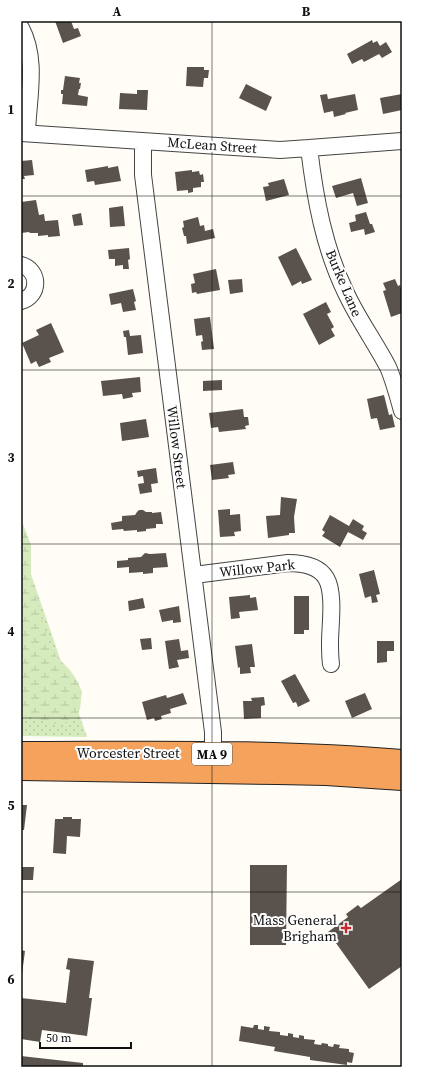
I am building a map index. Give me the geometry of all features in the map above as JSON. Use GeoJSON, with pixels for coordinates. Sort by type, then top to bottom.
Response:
{"type":"FeatureCollection","features":[{"type":"Feature","properties":{"kind":"highway","name":"Worcester Street"},"geometry":{"type":"LineString","coordinates":[[21,753],[305,755],[402,761]]}},
{"type":"Feature","properties":{"kind":"highway","name":"Worcester Street"},"geometry":{"type":"LineString","coordinates":[[21,769],[278,772],[402,779]]}},
{"type":"Feature","properties":{"kind":"street"},"geometry":{"type":"LineString","coordinates":[[21,28],[29,47],[31,66],[24,133]]}},
{"type":"Feature","properties":{"kind":"street","name":"McLean Street"},"geometry":{"type":"LineString","coordinates":[[24,133],[267,149],[309,148],[402,141]]}},
{"type":"Feature","properties":{"kind":"street","name":"Willow Street"},"geometry":{"type":"LineString","coordinates":[[143,141],[143,175],[213,732],[213,754]]}},
{"type":"Feature","properties":{"kind":"street","name":"Burke Lane"},"geometry":{"type":"LineString","coordinates":[[309,148],[317,205],[336,268],[351,303],[387,366],[396,389],[402,411]]}},
{"type":"Feature","properties":{"kind":"street"},"geometry":{"type":"LineString","coordinates":[[21,265],[25,266],[32,272],[35,277],[36,284],[33,293],[28,298],[21,301]]}},
{"type":"Feature","properties":{"kind":"street","name":"Willow Park"},"geometry":{"type":"LineString","coordinates":[[194,575],[288,563],[303,563],[315,568],[326,578],[329,590],[331,613],[331,664]]}},
{"type":"Feature","properties":{"kind":"green space"},"geometry":{"type":"Polygon","coordinates":[[[21,519],[31,545],[31,578],[47,639],[54,654],[70,670],[78,682],[82,692],[80,709],[76,718],[64,723],[54,724],[21,714],[21,519]]]}},
{"type":"Feature","properties":{"kind":"green space"},"geometry":{"type":"Polygon","coordinates":[[[21,545],[87,737],[21,736],[21,545]]]}},
{"type":"Feature","properties":{"kind":"building"},"geometry":{"type":"Polygon","coordinates":[[[55,21],[71,21],[74,29],[78,28],[81,36],[63,43],[55,21]]]}},
{"type":"Feature","properties":{"kind":"building"},"geometry":{"type":"Polygon","coordinates":[[[372,40],[373,43],[377,41],[380,46],[386,42],[392,52],[382,58],[379,54],[364,62],[362,59],[352,64],[347,54],[372,40]]]}},
{"type":"Feature","properties":{"kind":"building"},"geometry":{"type":"Polygon","coordinates":[[[187,67],[204,67],[204,70],[209,70],[208,78],[204,78],[203,87],[186,86],[187,67]]]}},
{"type":"Feature","properties":{"kind":"building"},"geometry":{"type":"Polygon","coordinates":[[[65,76],[80,78],[79,83],[81,83],[78,95],[88,97],[87,106],[62,104],[63,94],[61,94],[61,90],[63,90],[65,76]]]}},
{"type":"Feature","properties":{"kind":"building"},"geometry":{"type":"Polygon","coordinates":[[[246,84],[272,97],[266,111],[239,98],[246,84]]]}},
{"type":"Feature","properties":{"kind":"building"},"geometry":{"type":"Polygon","coordinates":[[[137,90],[148,90],[147,110],[119,109],[120,93],[137,94],[137,90]]]}},
{"type":"Feature","properties":{"kind":"building"},"geometry":{"type":"Polygon","coordinates":[[[327,94],[328,99],[355,94],[358,110],[334,117],[333,111],[324,113],[320,95],[327,94]]]}},
{"type":"Feature","properties":{"kind":"building"},"geometry":{"type":"Polygon","coordinates":[[[402,94],[402,110],[383,114],[380,98],[402,94]]]}},
{"type":"Feature","properties":{"kind":"building"},"geometry":{"type":"Polygon","coordinates":[[[32,160],[34,175],[24,176],[25,179],[21,179],[21,161],[32,160]]]}},
{"type":"Feature","properties":{"kind":"building"},"geometry":{"type":"Polygon","coordinates":[[[108,166],[108,168],[118,166],[121,181],[95,185],[94,181],[87,182],[85,170],[108,166]]]}},
{"type":"Feature","properties":{"kind":"building"},"geometry":{"type":"Polygon","coordinates":[[[192,170],[192,172],[199,171],[200,175],[203,174],[204,182],[201,182],[201,187],[193,188],[193,192],[188,193],[188,190],[177,191],[175,172],[192,170]]]}},
{"type":"Feature","properties":{"kind":"building"},"geometry":{"type":"Polygon","coordinates":[[[361,178],[368,203],[357,206],[353,193],[336,198],[332,186],[361,178]]]}},
{"type":"Feature","properties":{"kind":"building"},"geometry":{"type":"Polygon","coordinates":[[[284,179],[289,195],[266,201],[263,187],[269,186],[268,183],[284,179]]]}},
{"type":"Feature","properties":{"kind":"building"},"geometry":{"type":"Polygon","coordinates":[[[36,200],[39,215],[44,214],[45,221],[58,220],[60,236],[48,237],[48,235],[38,236],[38,233],[21,233],[21,202],[36,200]]]}},
{"type":"Feature","properties":{"kind":"building"},"geometry":{"type":"Polygon","coordinates":[[[123,206],[125,226],[110,227],[109,208],[123,206]]]}},
{"type":"Feature","properties":{"kind":"building"},"geometry":{"type":"Polygon","coordinates":[[[366,212],[370,224],[372,224],[375,232],[365,235],[364,229],[351,232],[349,223],[356,221],[355,215],[366,212]]]}},
{"type":"Feature","properties":{"kind":"building"},"geometry":{"type":"Polygon","coordinates":[[[81,213],[83,225],[74,226],[72,215],[81,213]]]}},
{"type":"Feature","properties":{"kind":"building"},"geometry":{"type":"Polygon","coordinates":[[[198,217],[200,226],[204,225],[205,231],[213,229],[215,238],[187,244],[186,236],[184,236],[182,228],[184,227],[183,221],[198,217]]]}},
{"type":"Feature","properties":{"kind":"building"},"geometry":{"type":"Polygon","coordinates":[[[129,248],[129,269],[123,269],[123,265],[115,266],[115,259],[109,259],[108,250],[129,248]]]}},
{"type":"Feature","properties":{"kind":"building"},"geometry":{"type":"Polygon","coordinates":[[[296,248],[312,280],[302,284],[301,281],[292,286],[278,257],[296,248]]]}},
{"type":"Feature","properties":{"kind":"building"},"geometry":{"type":"Polygon","coordinates":[[[216,269],[220,290],[197,294],[196,292],[192,293],[191,284],[195,283],[193,274],[216,269]]]}},
{"type":"Feature","properties":{"kind":"building"},"geometry":{"type":"Polygon","coordinates":[[[242,279],[243,292],[230,294],[228,280],[242,279]]]}},
{"type":"Feature","properties":{"kind":"building"},"geometry":{"type":"Polygon","coordinates":[[[395,279],[398,286],[400,285],[402,292],[402,313],[391,317],[383,291],[386,290],[383,283],[395,279]]]}},
{"type":"Feature","properties":{"kind":"building"},"geometry":{"type":"Polygon","coordinates":[[[133,289],[136,301],[134,302],[136,310],[123,312],[121,303],[111,305],[109,294],[133,289]]]}},
{"type":"Feature","properties":{"kind":"building"},"geometry":{"type":"Polygon","coordinates":[[[326,302],[331,312],[327,314],[334,327],[331,329],[335,336],[319,345],[303,314],[326,302]]]}},
{"type":"Feature","properties":{"kind":"building"},"geometry":{"type":"Polygon","coordinates":[[[210,317],[214,349],[202,350],[202,335],[196,336],[194,319],[210,317]]]}},
{"type":"Feature","properties":{"kind":"building"},"geometry":{"type":"Polygon","coordinates":[[[51,323],[64,352],[49,358],[51,362],[39,367],[36,361],[31,364],[22,343],[39,335],[36,330],[51,323]]]}},
{"type":"Feature","properties":{"kind":"building"},"geometry":{"type":"Polygon","coordinates":[[[129,330],[130,336],[141,335],[143,353],[128,355],[126,337],[124,337],[123,331],[129,330]]]}},
{"type":"Feature","properties":{"kind":"building"},"geometry":{"type":"Polygon","coordinates":[[[140,377],[141,392],[132,393],[133,397],[123,399],[122,394],[103,396],[101,381],[140,377]]]}},
{"type":"Feature","properties":{"kind":"building"},"geometry":{"type":"Polygon","coordinates":[[[222,380],[222,390],[203,391],[203,381],[222,380]]]}},
{"type":"Feature","properties":{"kind":"building"},"geometry":{"type":"Polygon","coordinates":[[[384,395],[389,415],[392,414],[395,427],[380,430],[377,418],[371,419],[367,399],[384,395]]]}},
{"type":"Feature","properties":{"kind":"building"},"geometry":{"type":"Polygon","coordinates":[[[243,409],[244,417],[248,417],[249,425],[245,426],[246,429],[219,432],[218,427],[211,428],[209,413],[243,409]]]}},
{"type":"Feature","properties":{"kind":"building"},"geometry":{"type":"Polygon","coordinates":[[[146,419],[149,437],[122,441],[120,423],[146,419]]]}},
{"type":"Feature","properties":{"kind":"building"},"geometry":{"type":"Polygon","coordinates":[[[233,462],[235,474],[228,475],[229,478],[212,480],[210,465],[233,462]]]}},
{"type":"Feature","properties":{"kind":"building"},"geometry":{"type":"Polygon","coordinates":[[[156,468],[158,483],[151,484],[152,492],[140,494],[138,484],[144,483],[143,476],[138,477],[137,471],[156,468]]]}},
{"type":"Feature","properties":{"kind":"building"},"geometry":{"type":"Polygon","coordinates":[[[281,497],[297,499],[294,517],[295,533],[268,538],[266,516],[280,515],[281,497]]]}},
{"type":"Feature","properties":{"kind":"building"},"geometry":{"type":"Polygon","coordinates":[[[230,509],[230,515],[240,514],[241,531],[234,532],[235,536],[220,537],[218,510],[230,509]]]}},
{"type":"Feature","properties":{"kind":"building"},"geometry":{"type":"Polygon","coordinates":[[[139,510],[152,513],[161,512],[163,524],[156,524],[156,528],[146,529],[146,531],[124,531],[123,529],[112,530],[111,523],[122,521],[122,516],[135,515],[139,510]]]}},
{"type":"Feature","properties":{"kind":"building"},"geometry":{"type":"Polygon","coordinates":[[[330,515],[349,526],[353,519],[364,526],[362,530],[367,533],[363,540],[348,532],[340,547],[322,536],[325,532],[322,530],[330,515]]]}},
{"type":"Feature","properties":{"kind":"building"},"geometry":{"type":"Polygon","coordinates":[[[145,553],[166,553],[168,567],[153,568],[153,573],[143,574],[143,572],[129,573],[129,567],[117,568],[117,561],[141,557],[145,553]]]}},
{"type":"Feature","properties":{"kind":"building"},"geometry":{"type":"Polygon","coordinates":[[[374,570],[380,594],[376,595],[378,602],[372,603],[371,596],[365,598],[359,574],[374,570]]]}},
{"type":"Feature","properties":{"kind":"building"},"geometry":{"type":"Polygon","coordinates":[[[250,595],[250,598],[256,597],[258,610],[239,612],[240,618],[231,619],[229,597],[250,595]]]}},
{"type":"Feature","properties":{"kind":"building"},"geometry":{"type":"Polygon","coordinates":[[[294,596],[309,596],[309,630],[304,630],[304,634],[294,634],[294,596]]]}},
{"type":"Feature","properties":{"kind":"building"},"geometry":{"type":"Polygon","coordinates":[[[143,598],[145,608],[129,611],[128,601],[143,598]]]}},
{"type":"Feature","properties":{"kind":"building"},"geometry":{"type":"Polygon","coordinates":[[[179,606],[181,622],[173,623],[173,620],[162,622],[159,610],[179,606]]]}},
{"type":"Feature","properties":{"kind":"building"},"geometry":{"type":"Polygon","coordinates":[[[151,638],[152,649],[142,650],[140,639],[151,638]]]}},
{"type":"Feature","properties":{"kind":"building"},"geometry":{"type":"Polygon","coordinates":[[[179,639],[181,651],[188,650],[189,658],[177,660],[179,667],[169,669],[165,641],[179,639]]]}},
{"type":"Feature","properties":{"kind":"building"},"geometry":{"type":"Polygon","coordinates":[[[377,641],[394,641],[394,651],[387,651],[387,662],[377,663],[377,641]]]}},
{"type":"Feature","properties":{"kind":"building"},"geometry":{"type":"Polygon","coordinates":[[[252,644],[255,667],[250,667],[251,673],[240,674],[240,667],[238,668],[235,646],[252,644]]]}},
{"type":"Feature","properties":{"kind":"building"},"geometry":{"type":"Polygon","coordinates":[[[295,674],[310,701],[298,707],[296,702],[293,703],[281,681],[295,674]]]}},
{"type":"Feature","properties":{"kind":"building"},"geometry":{"type":"Polygon","coordinates":[[[183,693],[187,704],[170,709],[171,713],[161,716],[162,719],[155,721],[154,718],[147,720],[142,702],[166,695],[167,698],[183,693]]]}},
{"type":"Feature","properties":{"kind":"building"},"geometry":{"type":"Polygon","coordinates":[[[365,693],[372,709],[352,718],[345,701],[365,693]]]}},
{"type":"Feature","properties":{"kind":"building"},"geometry":{"type":"Polygon","coordinates":[[[264,697],[265,705],[261,706],[261,718],[244,719],[243,701],[252,701],[251,698],[264,697]]]}},
{"type":"Feature","properties":{"kind":"building"},"geometry":{"type":"Polygon","coordinates":[[[21,805],[27,805],[24,830],[21,830],[21,805]]]}},
{"type":"Feature","properties":{"kind":"building"},"geometry":{"type":"Polygon","coordinates":[[[63,817],[81,819],[80,837],[67,836],[66,854],[53,853],[55,819],[63,819],[63,817]]]}},
{"type":"Feature","properties":{"kind":"building"},"geometry":{"type":"Polygon","coordinates":[[[250,865],[287,865],[286,945],[250,945],[250,865]]]}},
{"type":"Feature","properties":{"kind":"building"},"geometry":{"type":"Polygon","coordinates":[[[21,867],[34,867],[33,880],[21,880],[21,867]]]}},
{"type":"Feature","properties":{"kind":"building"},"geometry":{"type":"Polygon","coordinates":[[[402,879],[402,966],[369,989],[328,932],[348,917],[346,914],[358,905],[361,908],[402,879]]]}},
{"type":"Feature","properties":{"kind":"building"},"geometry":{"type":"Polygon","coordinates":[[[21,950],[25,951],[22,974],[21,974],[21,950]]]}},
{"type":"Feature","properties":{"kind":"building"},"geometry":{"type":"Polygon","coordinates":[[[68,958],[94,961],[89,998],[92,998],[87,1036],[42,1030],[40,1042],[21,1039],[21,998],[66,1003],[70,970],[66,969],[68,958]]]}},
{"type":"Feature","properties":{"kind":"building"},"geometry":{"type":"Polygon","coordinates":[[[254,1025],[258,1025],[258,1029],[264,1030],[264,1026],[270,1027],[269,1031],[280,1032],[280,1035],[288,1036],[288,1033],[293,1034],[293,1037],[299,1038],[299,1035],[304,1036],[304,1039],[315,1040],[314,1044],[321,1045],[322,1043],[333,1047],[334,1044],[340,1045],[339,1048],[349,1049],[349,1052],[354,1053],[352,1063],[347,1062],[347,1065],[310,1060],[310,1057],[274,1051],[275,1047],[239,1041],[241,1026],[253,1028],[254,1025]]]}},
{"type":"Feature","properties":{"kind":"building"},"geometry":{"type":"Polygon","coordinates":[[[21,1056],[83,1063],[83,1067],[21,1067],[21,1056]]]}},
{"type":"Feature","properties":{"kind":"place","name":"Mass General Brigham"},"geometry":{"type":"Point","coordinates":[346,928]}}]}
